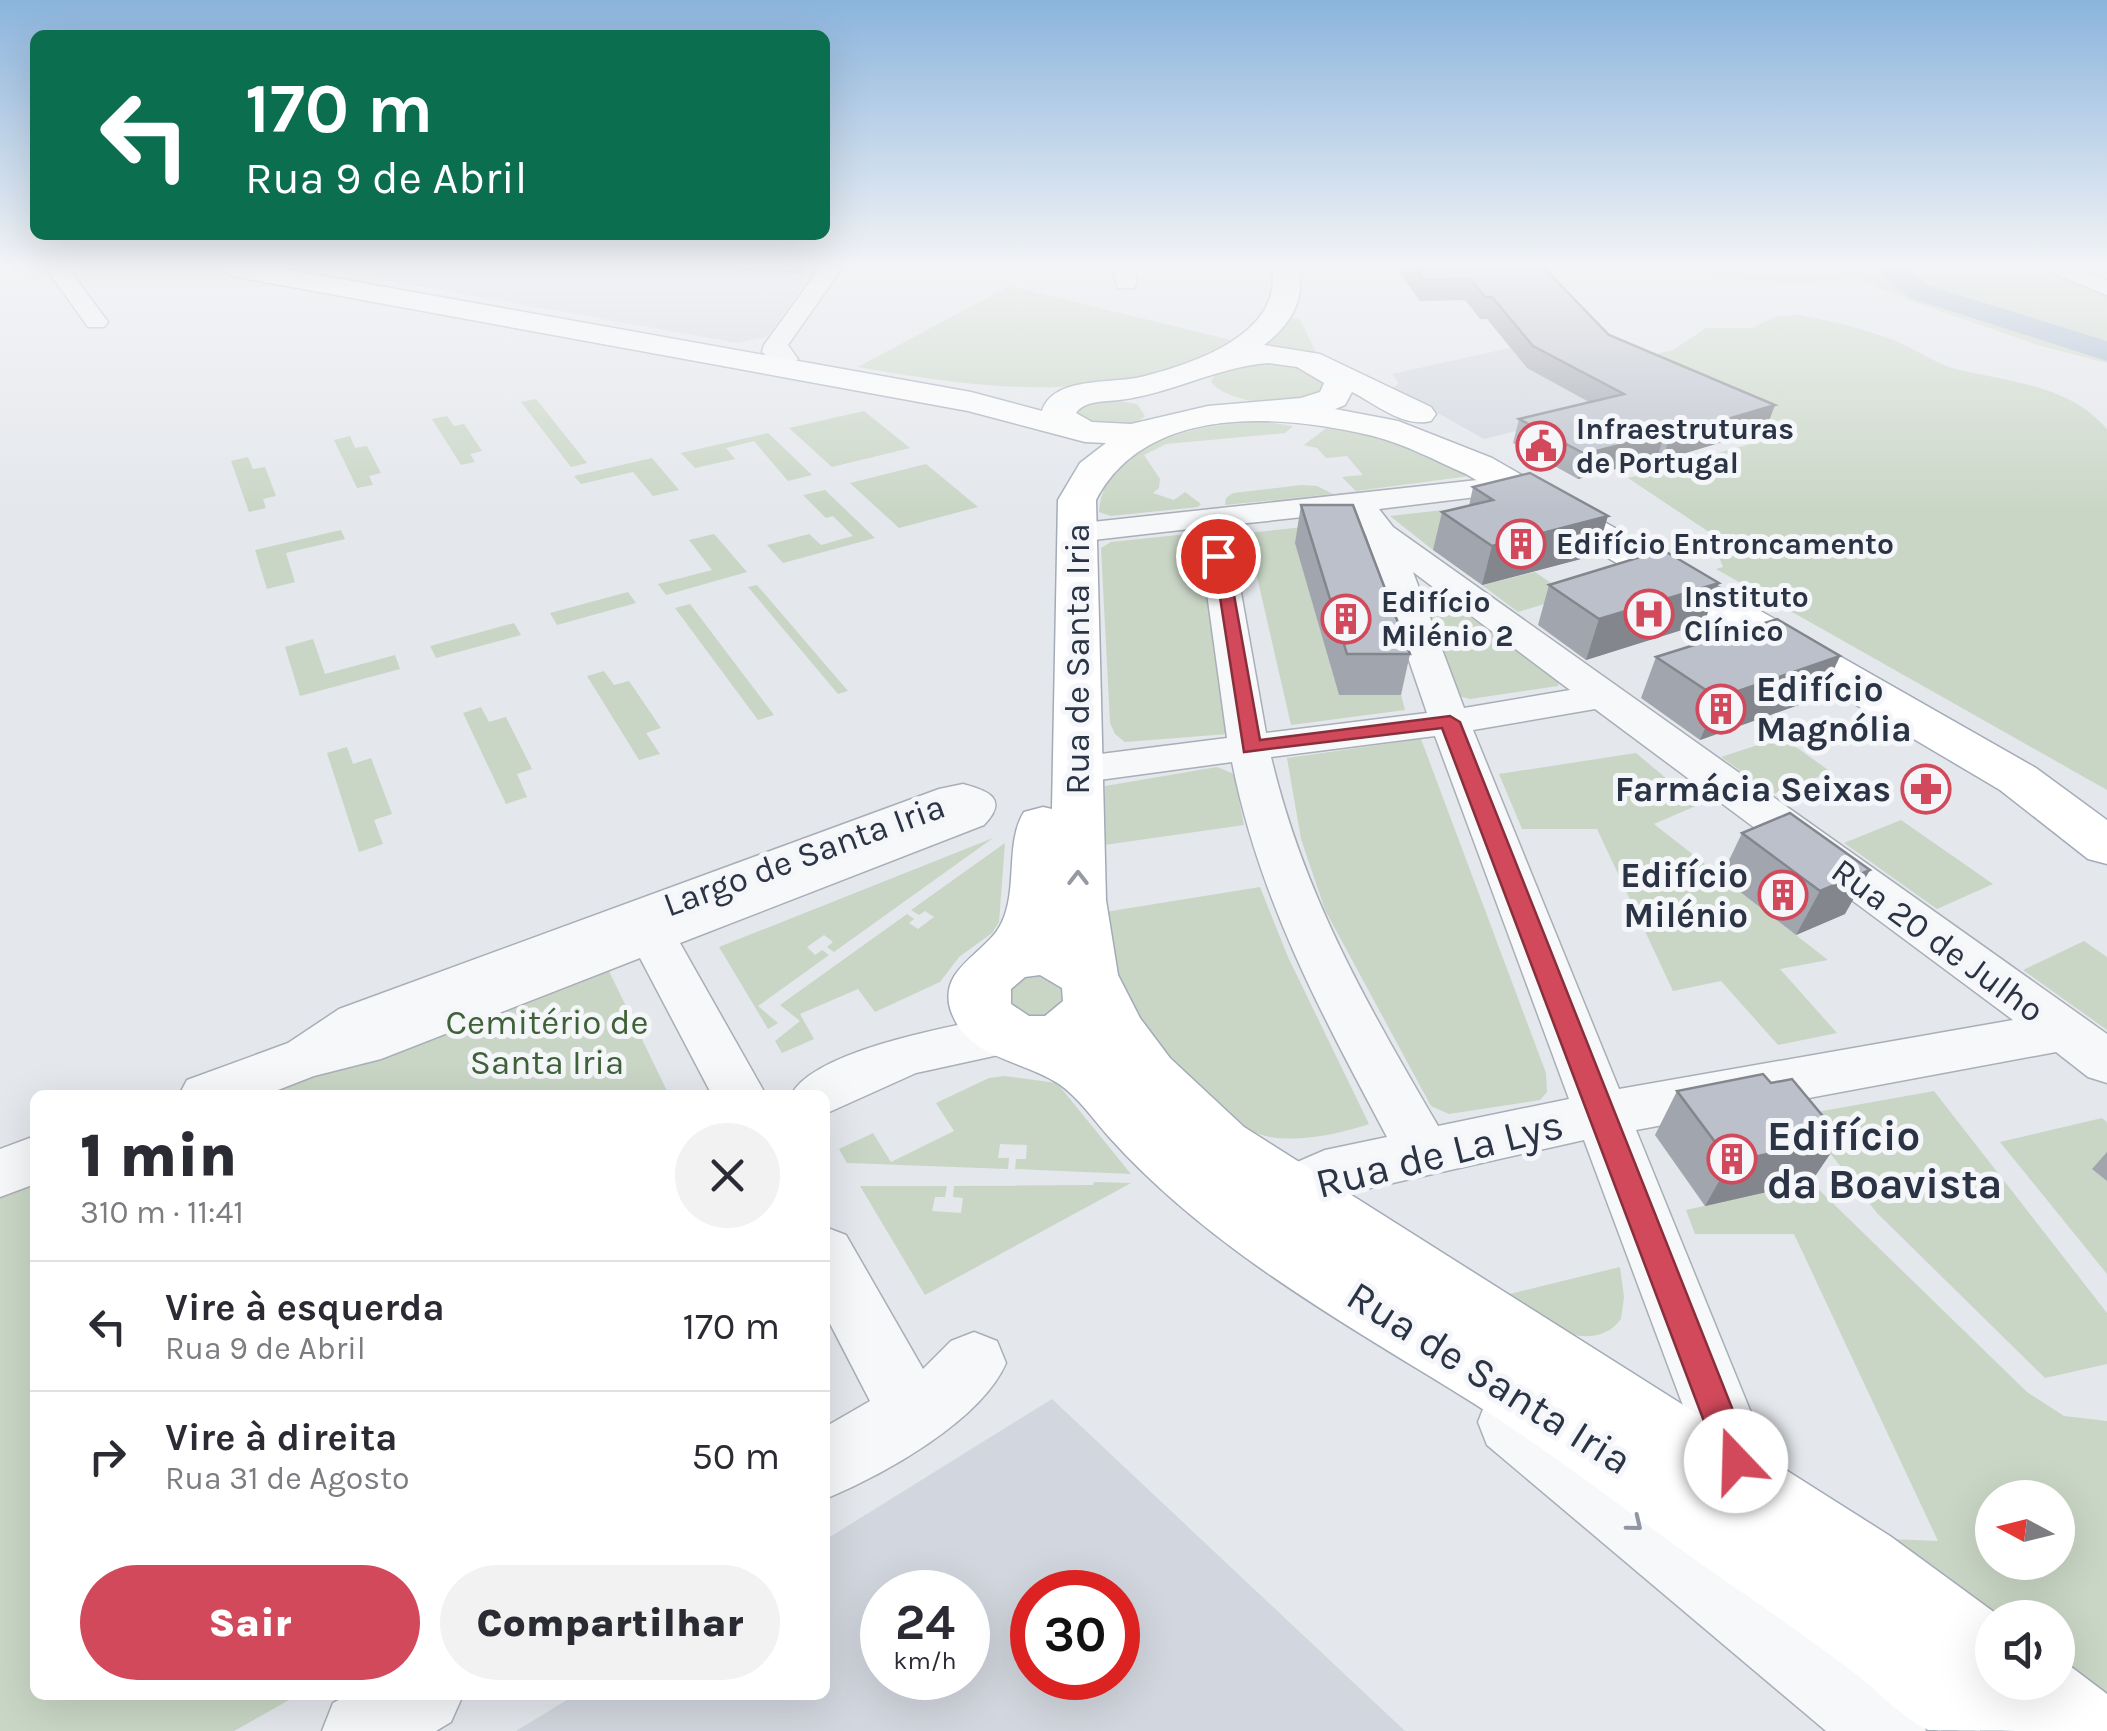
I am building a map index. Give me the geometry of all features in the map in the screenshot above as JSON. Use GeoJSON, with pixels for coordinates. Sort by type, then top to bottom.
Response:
{"type":"FeatureCollection","features":[{"type":"Feature","properties":{"kind":"main road"},"geometry":{"type":"LineString","coordinates":[[675,349],[1011,410],[1045,428],[1235,349]]}},
{"type":"Feature","properties":{"kind":"main road"},"geometry":{"type":"LineString","coordinates":[[727,349],[754,349]]}},
{"type":"Feature","properties":{"kind":"main road"},"geometry":{"type":"LineString","coordinates":[[792,349],[1074,416],[1116,435],[1333,398],[1340,383],[1324,349]]}},
{"type":"Feature","properties":{"kind":"main road"},"geometry":{"type":"LineString","coordinates":[[1322,349],[1301,359],[1268,354],[1213,361],[1196,376],[1205,393],[1240,407],[1354,420],[1410,436],[1459,456],[2102,826]]}},
{"type":"Feature","properties":{"kind":"main road"},"geometry":{"type":"LineString","coordinates":[[1325,349],[1374,390],[2051,776],[2102,826]]}},
{"type":"Feature","properties":{"kind":"main road"},"geometry":{"type":"LineString","coordinates":[[1074,416],[1143,396],[1161,407],[1164,414],[1149,428]]}},
{"type":"Feature","properties":{"kind":"main road","name":"Rua de Santa Iria"},"geometry":{"type":"LineString","coordinates":[[1074,416],[1041,888],[1034,925],[1008,1008],[1086,1068],[1181,1167],[1344,1284],[1488,1368],[1845,1610],[2008,1731]]}},
{"type":"Feature","properties":{"kind":"main road","name":"Rua de Santa Iria"},"geometry":{"type":"LineString","coordinates":[[1149,428],[1084,481],[1077,500],[1079,912],[1092,982],[1116,1033],[1158,1090],[1220,1147],[1859,1567],[1975,1654]]}},
{"type":"Feature","properties":{"kind":"main road"},"geometry":{"type":"LineString","coordinates":[[1044,953],[1062,957],[1092,982],[1095,1004],[1075,1030],[1008,1008],[1044,953]]}},
{"type":"Feature","properties":{"kind":"main road"},"geometry":{"type":"LineString","coordinates":[[2037,1700],[2078,1731]]}},
{"type":"Feature","properties":{"kind":"street"},"geometry":{"type":"LineString","coordinates":[[1076,532],[1514,485]]}},
{"type":"Feature","properties":{"kind":"street"},"geometry":{"type":"LineString","coordinates":[[1359,503],[1382,534],[1450,722],[1750,1496]]}},
{"type":"Feature","properties":{"kind":"street"},"geometry":{"type":"LineString","coordinates":[[1212,517],[1251,748],[1271,837],[1310,942],[1422,1152]]}},
{"type":"Feature","properties":{"kind":"street","name":"Rua 20 de Julho"},"geometry":{"type":"LineString","coordinates":[[1382,534],[2086,1047]]}},
{"type":"Feature","properties":{"kind":"street"},"geometry":{"type":"LineString","coordinates":[[1078,770],[1450,722],[1602,696]]}},
{"type":"Feature","properties":{"kind":"street","name":"Largo de Santa Iria"},"geometry":{"type":"LineString","coordinates":[[219,1090],[307,1057],[362,1045],[652,936],[969,815],[975,810],[975,803],[968,798],[954,798],[357,1022],[307,1057]]}},
{"type":"Feature","properties":{"kind":"street","name":"Largo de Santa Iria"},"geometry":{"type":"LineString","coordinates":[[652,936],[735,1090]]}},
{"type":"Feature","properties":{"kind":"street"},"geometry":{"type":"LineString","coordinates":[[829,1090],[1008,1008]]}},
{"type":"Feature","properties":{"kind":"street","name":"Rua de La Lys"},"geometry":{"type":"LineString","coordinates":[[1286,1192],[1325,1174],[1602,1114],[2086,1047]]}},
{"type":"Feature","properties":{"kind":"street"},"geometry":{"type":"LineString","coordinates":[[0,1173],[30,1162]]}},
{"type":"Feature","properties":{"kind":"street"},"geometry":{"type":"LineString","coordinates":[[830,1263],[912,1414]]}},
{"type":"Feature","properties":{"kind":"street"},"geometry":{"type":"LineString","coordinates":[[1344,1284],[1887,1731]]}},
{"type":"Feature","properties":{"kind":"street"},"geometry":{"type":"LineString","coordinates":[[830,1462],[942,1396],[974,1363]]}},
{"type":"Feature","properties":{"kind":"street"},"geometry":{"type":"LineString","coordinates":[[362,1731],[415,1700]]}},
{"type":"Feature","properties":{"kind":"shaded area"},"geometry":{"type":"Polygon","coordinates":[[[1506,349],[1598,349],[1687,389],[1484,439],[1393,388],[1399,383],[1392,374],[1506,349]]]}},
{"type":"Feature","properties":{"kind":"shaded area"},"geometry":{"type":"Polygon","coordinates":[[[1052,1399],[1405,1731],[516,1731],[567,1700],[830,1700],[830,1537],[1052,1399]]]}},
{"type":"Feature","properties":{"kind":"green space"},"geometry":{"type":"Polygon","coordinates":[[[892,349],[1213,349],[1187,362],[1141,376],[1048,387],[953,382],[858,367],[892,349]]]}},
{"type":"Feature","properties":{"kind":"green space"},"geometry":{"type":"Polygon","coordinates":[[[1250,349],[1314,349],[1318,357],[1250,349]]]}},
{"type":"Feature","properties":{"kind":"green space"},"geometry":{"type":"Polygon","coordinates":[[[1911,349],[1952,368],[2058,395],[2076,403],[2107,429],[2107,790],[1716,569],[1723,567],[1709,532],[1628,478],[1786,434],[1625,361],[1673,350],[1911,349]]]}},
{"type":"Feature","properties":{"kind":"green space"},"geometry":{"type":"Polygon","coordinates":[[[2052,349],[2107,349],[2107,363],[2052,349]]]}},
{"type":"Feature","properties":{"kind":"green space"},"geometry":{"type":"Polygon","coordinates":[[[1243,361],[1298,365],[1322,378],[1324,385],[1302,400],[1269,403],[1234,397],[1211,382],[1217,369],[1243,361]]]}},
{"type":"Feature","properties":{"kind":"green space"},"geometry":{"type":"Polygon","coordinates":[[[536,399],[587,463],[571,467],[521,402],[536,399]]]}},
{"type":"Feature","properties":{"kind":"green space"},"geometry":{"type":"Polygon","coordinates":[[[1108,399],[1137,404],[1145,416],[1130,425],[1114,426],[1081,421],[1075,412],[1080,405],[1108,399]]]}},
{"type":"Feature","properties":{"kind":"green space"},"geometry":{"type":"Polygon","coordinates":[[[864,411],[910,448],[832,467],[789,428],[864,411]]]}},
{"type":"Feature","properties":{"kind":"green space"},"geometry":{"type":"Polygon","coordinates":[[[447,416],[454,426],[464,424],[482,451],[470,454],[475,462],[461,465],[432,419],[447,416]]]}},
{"type":"Feature","properties":{"kind":"green space"},"geometry":{"type":"Polygon","coordinates":[[[1266,422],[1293,426],[1285,433],[1166,444],[1144,455],[1160,479],[1159,488],[1153,493],[1174,500],[1185,492],[1201,504],[1198,507],[1111,516],[1099,512],[1105,487],[1119,467],[1139,451],[1189,431],[1266,422]]]}},
{"type":"Feature","properties":{"kind":"green space"},"geometry":{"type":"Polygon","coordinates":[[[1329,426],[1388,437],[1470,476],[1356,491],[1342,477],[1363,475],[1347,456],[1326,458],[1317,448],[1304,445],[1329,426]]]}},
{"type":"Feature","properties":{"kind":"green space"},"geometry":{"type":"Polygon","coordinates":[[[768,433],[812,475],[788,481],[754,441],[726,448],[735,459],[695,468],[681,453],[768,433]]]}},
{"type":"Feature","properties":{"kind":"green space"},"geometry":{"type":"Polygon","coordinates":[[[350,436],[355,448],[367,446],[381,473],[369,476],[373,485],[357,488],[334,440],[350,436]]]}},
{"type":"Feature","properties":{"kind":"green space"},"geometry":{"type":"Polygon","coordinates":[[[248,457],[253,469],[265,467],[276,496],[263,499],[266,508],[249,512],[231,461],[248,457]]]}},
{"type":"Feature","properties":{"kind":"green space"},"geometry":{"type":"Polygon","coordinates":[[[652,458],[679,490],[653,496],[633,472],[581,484],[574,476],[652,458]]]}},
{"type":"Feature","properties":{"kind":"green space"},"geometry":{"type":"Polygon","coordinates":[[[926,464],[978,507],[899,528],[850,483],[926,464]]]}},
{"type":"Feature","properties":{"kind":"green space"},"geometry":{"type":"Polygon","coordinates":[[[1317,486],[1333,494],[1225,505],[1226,498],[1233,493],[1317,486]]]}},
{"type":"Feature","properties":{"kind":"green space"},"geometry":{"type":"Polygon","coordinates":[[[825,490],[875,538],[783,563],[767,545],[809,534],[821,545],[853,536],[833,516],[826,518],[803,495],[825,490]]]}},
{"type":"Feature","properties":{"kind":"green space"},"geometry":{"type":"Polygon","coordinates":[[[1514,502],[1433,550],[1390,516],[1514,502]]]}},
{"type":"Feature","properties":{"kind":"green space"},"geometry":{"type":"Polygon","coordinates":[[[1352,522],[1296,544],[1339,695],[1401,695],[1405,710],[1291,725],[1247,533],[1352,522]]]}},
{"type":"Feature","properties":{"kind":"green space"},"geometry":{"type":"Polygon","coordinates":[[[341,530],[345,539],[286,553],[295,582],[267,589],[255,550],[341,530]]]}},
{"type":"Feature","properties":{"kind":"green space"},"geometry":{"type":"Polygon","coordinates":[[[1197,533],[1228,734],[1125,742],[1110,723],[1101,548],[1111,542],[1197,533]]]}},
{"type":"Feature","properties":{"kind":"green space"},"geometry":{"type":"Polygon","coordinates":[[[714,534],[747,572],[666,595],[658,584],[712,570],[689,540],[714,534]]]}},
{"type":"Feature","properties":{"kind":"green space"},"geometry":{"type":"Polygon","coordinates":[[[1535,572],[1570,596],[1518,612],[1482,585],[1535,572]]]}},
{"type":"Feature","properties":{"kind":"green space"},"geometry":{"type":"Polygon","coordinates":[[[757,585],[848,691],[838,694],[748,587],[757,585]]]}},
{"type":"Feature","properties":{"kind":"green space"},"geometry":{"type":"Polygon","coordinates":[[[628,592],[636,603],[557,625],[550,613],[628,592]]]}},
{"type":"Feature","properties":{"kind":"green space"},"geometry":{"type":"Polygon","coordinates":[[[1440,597],[1552,673],[1558,686],[1470,699],[1458,696],[1422,598],[1440,597]]]}},
{"type":"Feature","properties":{"kind":"green space"},"geometry":{"type":"Polygon","coordinates":[[[690,604],[774,715],[758,720],[675,608],[690,604]]]}},
{"type":"Feature","properties":{"kind":"green space"},"geometry":{"type":"Polygon","coordinates":[[[514,623],[521,635],[436,658],[430,646],[514,623]]]}},
{"type":"Feature","properties":{"kind":"green space"},"geometry":{"type":"Polygon","coordinates":[[[313,639],[325,674],[395,655],[400,669],[300,696],[285,647],[313,639]]]}},
{"type":"Feature","properties":{"kind":"green space"},"geometry":{"type":"Polygon","coordinates":[[[604,671],[614,685],[629,681],[661,728],[646,733],[660,754],[639,760],[587,676],[604,671]]]}},
{"type":"Feature","properties":{"kind":"green space"},"geometry":{"type":"Polygon","coordinates":[[[481,707],[489,722],[506,717],[532,769],[517,774],[527,797],[506,804],[463,713],[481,707]]]}},
{"type":"Feature","properties":{"kind":"green space"},"geometry":{"type":"Polygon","coordinates":[[[1782,737],[1831,772],[1773,794],[1721,757],[1782,737]]]}},
{"type":"Feature","properties":{"kind":"green space"},"geometry":{"type":"Polygon","coordinates":[[[1421,739],[1546,1073],[1547,1092],[1540,1100],[1449,1114],[1431,1106],[1325,910],[1301,839],[1287,758],[1421,739]]]}},
{"type":"Feature","properties":{"kind":"green space"},"geometry":{"type":"Polygon","coordinates":[[[347,747],[353,764],[371,758],[392,814],[374,820],[383,844],[359,852],[327,753],[347,747]]]}},
{"type":"Feature","properties":{"kind":"green space"},"geometry":{"type":"Polygon","coordinates":[[[1636,753],[1698,805],[1654,824],[1828,960],[1780,969],[1837,1033],[1778,1045],[1721,981],[1673,991],[1597,829],[1522,829],[1499,774],[1636,753]]]}},
{"type":"Feature","properties":{"kind":"green space"},"geometry":{"type":"Polygon","coordinates":[[[1217,767],[1234,774],[1244,825],[1104,845],[1105,786],[1217,767]]]}},
{"type":"Feature","properties":{"kind":"green space"},"geometry":{"type":"Polygon","coordinates":[[[1901,820],[1993,884],[1937,909],[1844,843],[1901,820]]]}},
{"type":"Feature","properties":{"kind":"green space"},"geometry":{"type":"Polygon","coordinates":[[[993,838],[834,952],[827,947],[833,942],[824,935],[807,947],[815,955],[822,950],[829,955],[758,1006],[778,1023],[768,1029],[719,947],[993,838]]]}},
{"type":"Feature","properties":{"kind":"green space"},"geometry":{"type":"Polygon","coordinates":[[[1005,843],[999,922],[992,933],[959,957],[940,982],[875,1012],[858,989],[800,1014],[814,1039],[782,1053],[775,1041],[800,1021],[780,1005],[907,914],[914,919],[909,923],[918,929],[934,917],[925,911],[919,915],[911,910],[1005,843]]]}},
{"type":"Feature","properties":{"kind":"green space"},"geometry":{"type":"Polygon","coordinates":[[[1260,887],[1288,957],[1369,1124],[1307,1138],[1270,1137],[1252,1131],[1191,1085],[1132,1008],[1115,961],[1105,912],[1260,887]]]}},
{"type":"Feature","properties":{"kind":"green space"},"geometry":{"type":"Polygon","coordinates":[[[2084,941],[2107,957],[2107,1030],[2023,970],[2084,941]]]}},
{"type":"Feature","properties":{"kind":"green space","name":"Cemitério de Santa Iria"},"geometry":{"type":"Polygon","coordinates":[[[605,963],[667,1090],[272,1090],[605,963]]]}},
{"type":"Feature","properties":{"kind":"green space"},"geometry":{"type":"Polygon","coordinates":[[[1030,971],[1061,978],[1065,1009],[1035,1020],[1009,1007],[1007,985],[1030,971]]]}},
{"type":"Feature","properties":{"kind":"green space"},"geometry":{"type":"Polygon","coordinates":[[[1004,1076],[1057,1083],[1131,1174],[1015,1169],[1016,1159],[1026,1159],[1027,1145],[1000,1144],[998,1158],[1009,1158],[1008,1169],[847,1163],[839,1149],[873,1133],[891,1162],[954,1131],[936,1103],[989,1078],[1004,1076]]]}},
{"type":"Feature","properties":{"kind":"green space"},"geometry":{"type":"Polygon","coordinates":[[[1934,1091],[2107,1313],[2107,1364],[2045,1378],[1877,1213],[1800,1115],[1934,1091]]]}},
{"type":"Feature","properties":{"kind":"green space"},"geometry":{"type":"Polygon","coordinates":[[[2102,1118],[2107,1122],[2107,1274],[2000,1142],[2102,1118]]]}},
{"type":"Feature","properties":{"kind":"green space"},"geometry":{"type":"Polygon","coordinates":[[[1811,1182],[2027,1392],[2064,1416],[2107,1421],[2107,1695],[2075,1672],[2075,1600],[1975,1601],[1888,1539],[1938,1541],[1794,1234],[1695,1234],[1686,1210],[1811,1182]]]}},
{"type":"Feature","properties":{"kind":"green space"},"geometry":{"type":"Polygon","coordinates":[[[30,1183],[30,1700],[289,1700],[234,1731],[0,1731],[0,1194],[30,1183]]]}},
{"type":"Feature","properties":{"kind":"green space"},"geometry":{"type":"Polygon","coordinates":[[[1131,1183],[925,1295],[860,1186],[947,1186],[945,1197],[935,1197],[932,1211],[961,1213],[963,1198],[953,1197],[954,1186],[1131,1183]]]}},
{"type":"Feature","properties":{"kind":"green space"},"geometry":{"type":"Polygon","coordinates":[[[1620,1267],[1624,1297],[1621,1319],[1608,1331],[1593,1336],[1558,1331],[1493,1298],[1620,1267]]]}},
{"type":"Feature","properties":{"kind":"building"},"geometry":{"type":"Polygon","coordinates":[[[1538,349],[1642,349],[1775,405],[1670,436],[1665,433],[1585,454],[1519,419],[1624,394],[1538,349]]]}},
{"type":"Feature","properties":{"kind":"building"},"geometry":{"type":"Polygon","coordinates":[[[1530,473],[1608,516],[1492,546],[1442,512],[1493,500],[1473,487],[1530,473]]]}},
{"type":"Feature","properties":{"kind":"building"},"geometry":{"type":"Polygon","coordinates":[[[1301,505],[1353,505],[1410,654],[1347,654],[1301,505]]]}},
{"type":"Feature","properties":{"kind":"building"},"geometry":{"type":"Polygon","coordinates":[[[1663,550],[1719,583],[1599,619],[1549,585],[1663,550]]]}},
{"type":"Feature","properties":{"kind":"building"},"geometry":{"type":"Polygon","coordinates":[[[1777,619],[1840,656],[1718,698],[1656,657],[1777,619]]]}},
{"type":"Feature","properties":{"kind":"building"},"geometry":{"type":"Polygon","coordinates":[[[1790,813],[1870,870],[1820,891],[1742,833],[1790,813]]]}},
{"type":"Feature","properties":{"kind":"building"},"geometry":{"type":"Polygon","coordinates":[[[1763,1074],[1771,1083],[1792,1079],[1841,1138],[1730,1162],[1677,1091],[1763,1074]]]}},
{"type":"Feature","properties":{"kind":"waterway"},"geometry":{"type":"LineString","coordinates":[[2100,349],[2107,351]]}},
{"type":"Feature","properties":{"kind":"place","name":"Infraestruturas de Portugal"},"geometry":{"type":"Point","coordinates":[1541,446]}},
{"type":"Feature","properties":{"kind":"place","name":"Edifício Entroncamento"},"geometry":{"type":"Point","coordinates":[1521,544]}},
{"type":"Feature","properties":{"kind":"place","name":"Instituto Clínico"},"geometry":{"type":"Point","coordinates":[1649,614]}},
{"type":"Feature","properties":{"kind":"place","name":"Edifício Milénio 2"},"geometry":{"type":"Point","coordinates":[1346,619]}},
{"type":"Feature","properties":{"kind":"place","name":"Edifício Magnólia"},"geometry":{"type":"Point","coordinates":[1721,709]}},
{"type":"Feature","properties":{"kind":"place","name":"Farmácia Seixas"},"geometry":{"type":"Point","coordinates":[1926,789]}},
{"type":"Feature","properties":{"kind":"place","name":"Edifício Milénio"},"geometry":{"type":"Point","coordinates":[1783,895]}},
{"type":"Feature","properties":{"kind":"place","name":"Edifício da Boavista"},"geometry":{"type":"Point","coordinates":[1732,1159]}},
{"type":"Feature","properties":{"kind":"route"},"geometry":{"type":"LineString","coordinates":[[1218,556],[1251,748],[1450,722],[1736,1461]]}}]}
